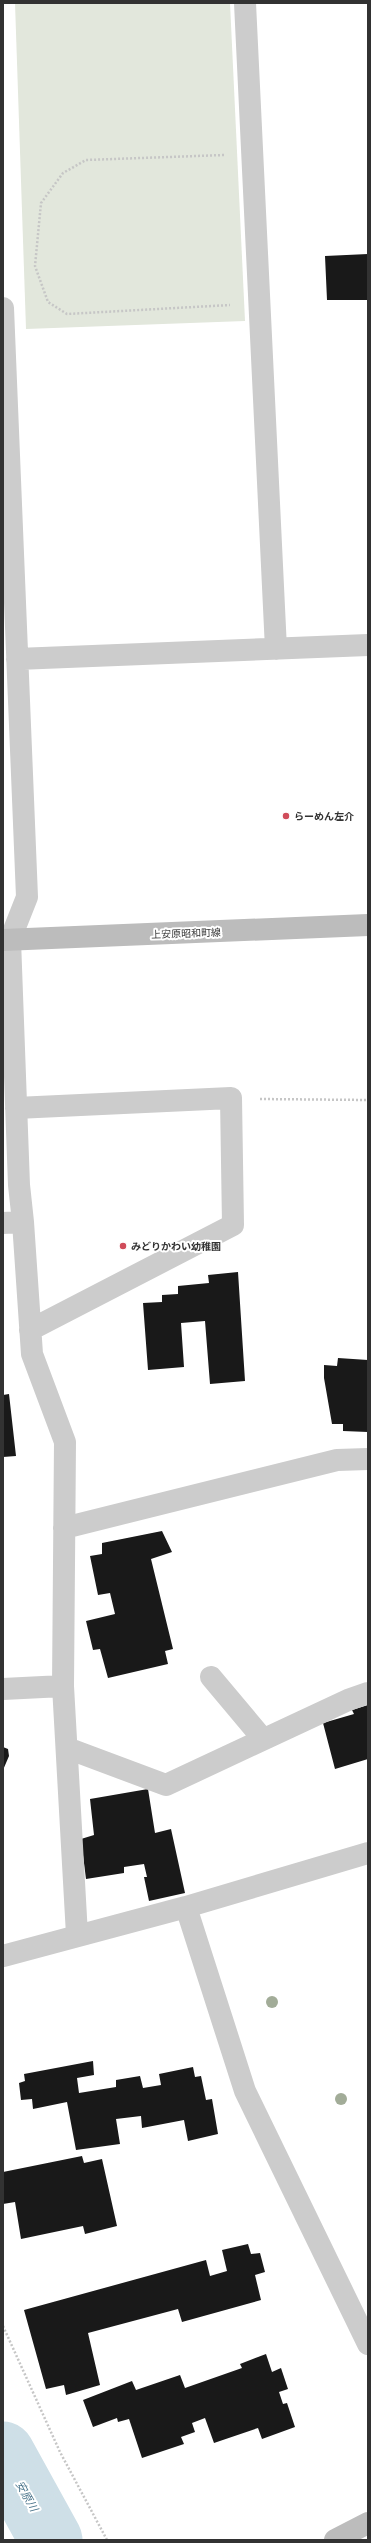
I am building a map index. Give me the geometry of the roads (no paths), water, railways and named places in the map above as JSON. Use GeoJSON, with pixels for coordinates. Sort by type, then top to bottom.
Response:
{"type":"FeatureCollection","features":[{"type":"Feature","properties":{"kind":"main road","name":"上安原昭和町線"},"geometry":{"type":"LineString","coordinates":[[6,940],[368,925]]}},
{"type":"Feature","properties":{"kind":"main road"},"geometry":{"type":"LineString","coordinates":[[335,2540],[368,2523]]}},
{"type":"Feature","properties":{"kind":"street"},"geometry":{"type":"LineString","coordinates":[[245,3],[276,648]]}},
{"type":"Feature","properties":{"kind":"street"},"geometry":{"type":"LineString","coordinates":[[3,308],[27,897],[6,940],[16,1108],[13,1223],[30,1330],[32,1354],[65,1442],[63,1686],[77,1935]]}},
{"type":"Feature","properties":{"kind":"street"},"geometry":{"type":"LineString","coordinates":[[17,659],[368,645]]}},
{"type":"Feature","properties":{"kind":"street"},"geometry":{"type":"LineString","coordinates":[[16,1108],[231,1098],[233,1225],[30,1330]]}},
{"type":"Feature","properties":{"kind":"street"},"geometry":{"type":"LineString","coordinates":[[64,1528],[337,1460],[368,1459]]}},
{"type":"Feature","properties":{"kind":"street"},"geometry":{"type":"LineString","coordinates":[[211,1677],[263,1739]]}},
{"type":"Feature","properties":{"kind":"street"},"geometry":{"type":"LineString","coordinates":[[3,1689],[63,1686]]}},
{"type":"Feature","properties":{"kind":"street"},"geometry":{"type":"LineString","coordinates":[[67,1748],[166,1785],[348,1700],[368,1693]]}},
{"type":"Feature","properties":{"kind":"street"},"geometry":{"type":"LineString","coordinates":[[3,1956],[186,1907],[368,1853]]}},
{"type":"Feature","properties":{"kind":"street"},"geometry":{"type":"LineString","coordinates":[[186,1907],[245,2091],[368,2344]]}},
{"type":"Feature","properties":{"kind":"waterway","name":"安原川"},"geometry":{"type":"LineString","coordinates":[[3,2453],[51,2540]]}},
{"type":"Feature","properties":{"kind":"place","name":"らーめん左介"},"geometry":{"type":"Point","coordinates":[286,816]}},
{"type":"Feature","properties":{"kind":"place","name":"みどりかわい幼稚園"},"geometry":{"type":"Point","coordinates":[123,1246]}}]}
